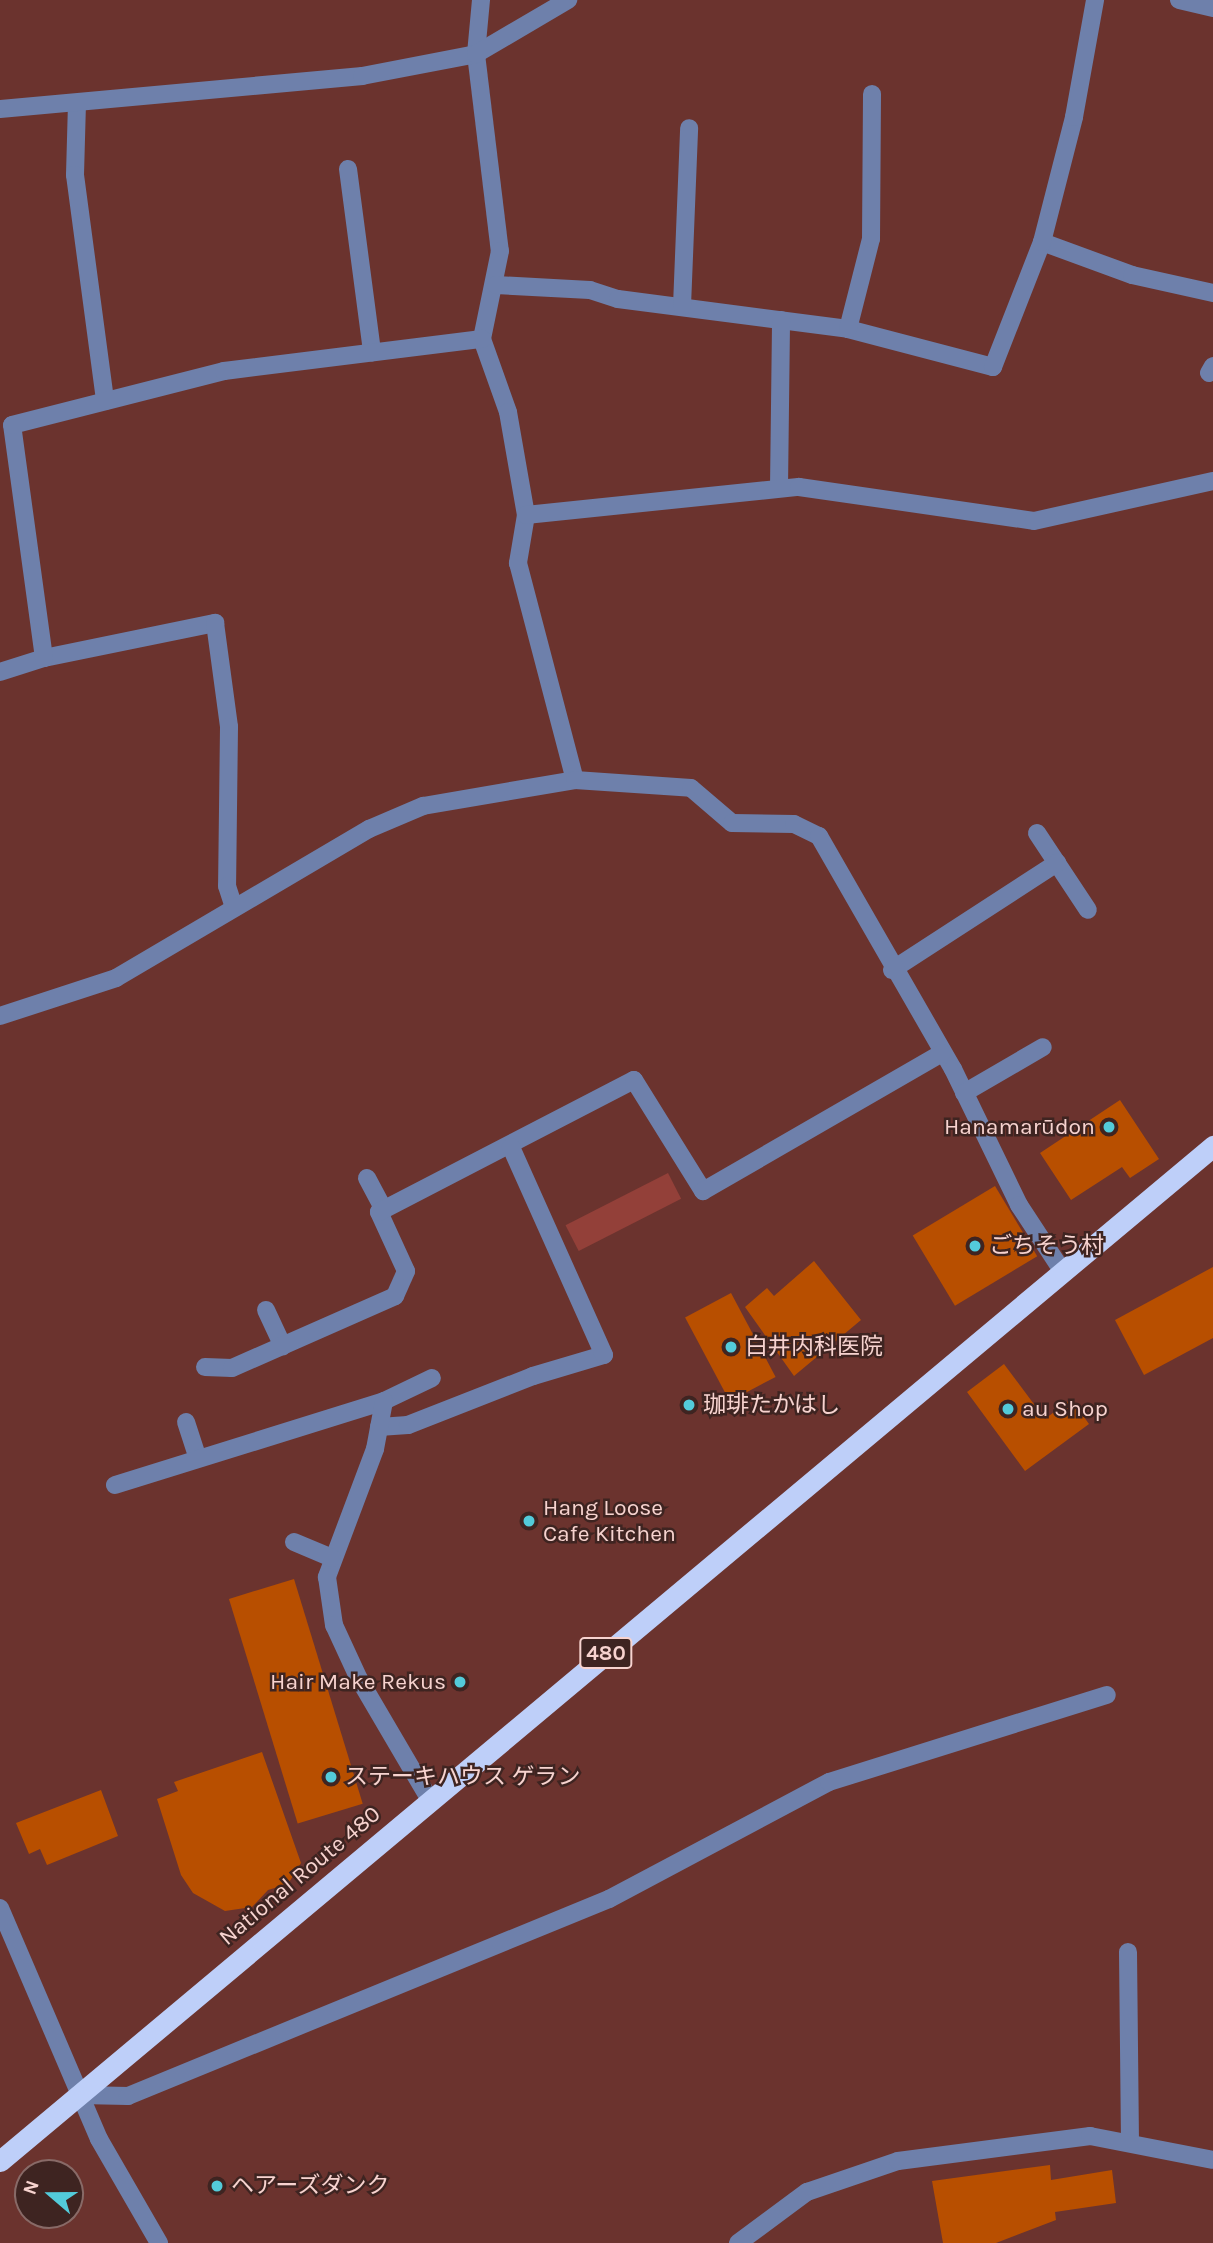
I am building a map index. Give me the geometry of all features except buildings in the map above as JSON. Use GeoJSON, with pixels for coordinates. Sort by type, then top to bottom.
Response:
{"type":"FeatureCollection","features":[{"type":"Feature","properties":{"kind":"highway","name":"National Route 480"},"geometry":{"type":"LineString","coordinates":[[0,2161],[1213,1146]]}},
{"type":"Feature","properties":{"kind":"street"},"geometry":{"type":"LineString","coordinates":[[481,0],[476,54],[500,251],[496,285],[482,339],[508,412],[526,514],[518,563],[575,779]]}},
{"type":"Feature","properties":{"kind":"street"},"geometry":{"type":"LineString","coordinates":[[0,109],[362,76],[476,54],[568,0]]}},
{"type":"Feature","properties":{"kind":"street"},"geometry":{"type":"LineString","coordinates":[[496,285],[590,290],[618,299],[848,329],[993,367],[1042,242],[1074,117],[1095,0]]}},
{"type":"Feature","properties":{"kind":"street"},"geometry":{"type":"LineString","coordinates":[[1179,0],[1213,8]]}},
{"type":"Feature","properties":{"kind":"street"},"geometry":{"type":"LineString","coordinates":[[848,329],[871,239],[872,94]]}},
{"type":"Feature","properties":{"kind":"street"},"geometry":{"type":"LineString","coordinates":[[77,103],[75,175],[105,401]]}},
{"type":"Feature","properties":{"kind":"street"},"geometry":{"type":"LineString","coordinates":[[682,306],[690,128]]}},
{"type":"Feature","properties":{"kind":"street"},"geometry":{"type":"LineString","coordinates":[[348,169],[372,352]]}},
{"type":"Feature","properties":{"kind":"street"},"geometry":{"type":"LineString","coordinates":[[1042,242],[1132,275],[1213,293]]}},
{"type":"Feature","properties":{"kind":"street"},"geometry":{"type":"LineString","coordinates":[[779,488],[781,320]]}},
{"type":"Feature","properties":{"kind":"street"},"geometry":{"type":"LineString","coordinates":[[44,658],[7,445],[12,425],[224,371],[482,339]]}},
{"type":"Feature","properties":{"kind":"street"},"geometry":{"type":"LineString","coordinates":[[526,514],[779,488],[1034,521],[1213,481]]}},
{"type":"Feature","properties":{"kind":"street"},"geometry":{"type":"LineString","coordinates":[[0,672],[44,658],[215,623],[229,727],[227,886],[233,905]]}},
{"type":"Feature","properties":{"kind":"street"},"geometry":{"type":"LineString","coordinates":[[0,1016],[116,978],[233,905],[369,829],[423,806],[575,779],[691,788],[732,823],[794,824],[819,836],[891,970],[964,1093],[1019,1205],[1063,1272]]}},
{"type":"Feature","properties":{"kind":"street"},"geometry":{"type":"LineString","coordinates":[[1037,833],[1088,910]]}},
{"type":"Feature","properties":{"kind":"street"},"geometry":{"type":"LineString","coordinates":[[891,970],[1057,863]]}},
{"type":"Feature","properties":{"kind":"street"},"geometry":{"type":"LineString","coordinates":[[964,1093],[1043,1047]]}},
{"type":"Feature","properties":{"kind":"street"},"geometry":{"type":"LineString","coordinates":[[205,1367],[232,1367],[395,1296],[406,1271],[379,1212],[511,1147],[634,1080],[703,1191],[942,1053]]}},
{"type":"Feature","properties":{"kind":"street"},"geometry":{"type":"LineString","coordinates":[[379,1427],[408,1425],[533,1376],[604,1355],[511,1147]]}},
{"type":"Feature","properties":{"kind":"street"},"geometry":{"type":"LineString","coordinates":[[367,1178],[384,1210]]}},
{"type":"Feature","properties":{"kind":"street"},"geometry":{"type":"LineString","coordinates":[[266,1310],[283,1346]]}},
{"type":"Feature","properties":{"kind":"street"},"geometry":{"type":"LineString","coordinates":[[115,1485],[197,1455],[384,1401],[432,1378]]}},
{"type":"Feature","properties":{"kind":"street"},"geometry":{"type":"LineString","coordinates":[[384,1401],[379,1427],[327,1577],[334,1625],[359,1679],[430,1800]]}},
{"type":"Feature","properties":{"kind":"street"},"geometry":{"type":"LineString","coordinates":[[186,1422],[197,1455]]}},
{"type":"Feature","properties":{"kind":"street"},"geometry":{"type":"LineString","coordinates":[[294,1542],[332,1558]]}},
{"type":"Feature","properties":{"kind":"street"},"geometry":{"type":"LineString","coordinates":[[80,2095],[128,2096],[608,1899],[829,1782],[1107,1695]]}},
{"type":"Feature","properties":{"kind":"street"},"geometry":{"type":"LineString","coordinates":[[0,1908],[80,2095],[159,2243]]}},
{"type":"Feature","properties":{"kind":"street"},"geometry":{"type":"LineString","coordinates":[[1128,1952],[1130,2141]]}},
{"type":"Feature","properties":{"kind":"street"},"geometry":{"type":"LineString","coordinates":[[738,2243],[807,2192],[898,2161],[1090,2136],[1130,2141],[1213,2160]]}},
{"type":"Feature","properties":{"kind":"shaded area"},"geometry":{"type":"Polygon","coordinates":[[[668,1173],[681,1199],[579,1251],[566,1225],[668,1173]]]}},
{"type":"Feature","properties":{"kind":"place","name":"Hanamarūdon"},"geometry":{"type":"Point","coordinates":[1109,1127]}},
{"type":"Feature","properties":{"kind":"place","name":"ごちそう村"},"geometry":{"type":"Point","coordinates":[975,1246]}},
{"type":"Feature","properties":{"kind":"place","name":"白井内科医院"},"geometry":{"type":"Point","coordinates":[731,1347]}},
{"type":"Feature","properties":{"kind":"place","name":"珈琲たかはし"},"geometry":{"type":"Point","coordinates":[689,1405]}},
{"type":"Feature","properties":{"kind":"place","name":"au Shop"},"geometry":{"type":"Point","coordinates":[1008,1409]}},
{"type":"Feature","properties":{"kind":"place","name":"Hang Loose Cafe Kitchen"},"geometry":{"type":"Point","coordinates":[529,1521]}},
{"type":"Feature","properties":{"kind":"place","name":"Hair Make Rekus"},"geometry":{"type":"Point","coordinates":[460,1682]}},
{"type":"Feature","properties":{"kind":"place","name":"ステーキハウス ゲラン"},"geometry":{"type":"Point","coordinates":[331,1777]}},
{"type":"Feature","properties":{"kind":"place","name":"ヘアーズダンク"},"geometry":{"type":"Point","coordinates":[217,2186]}}]}
